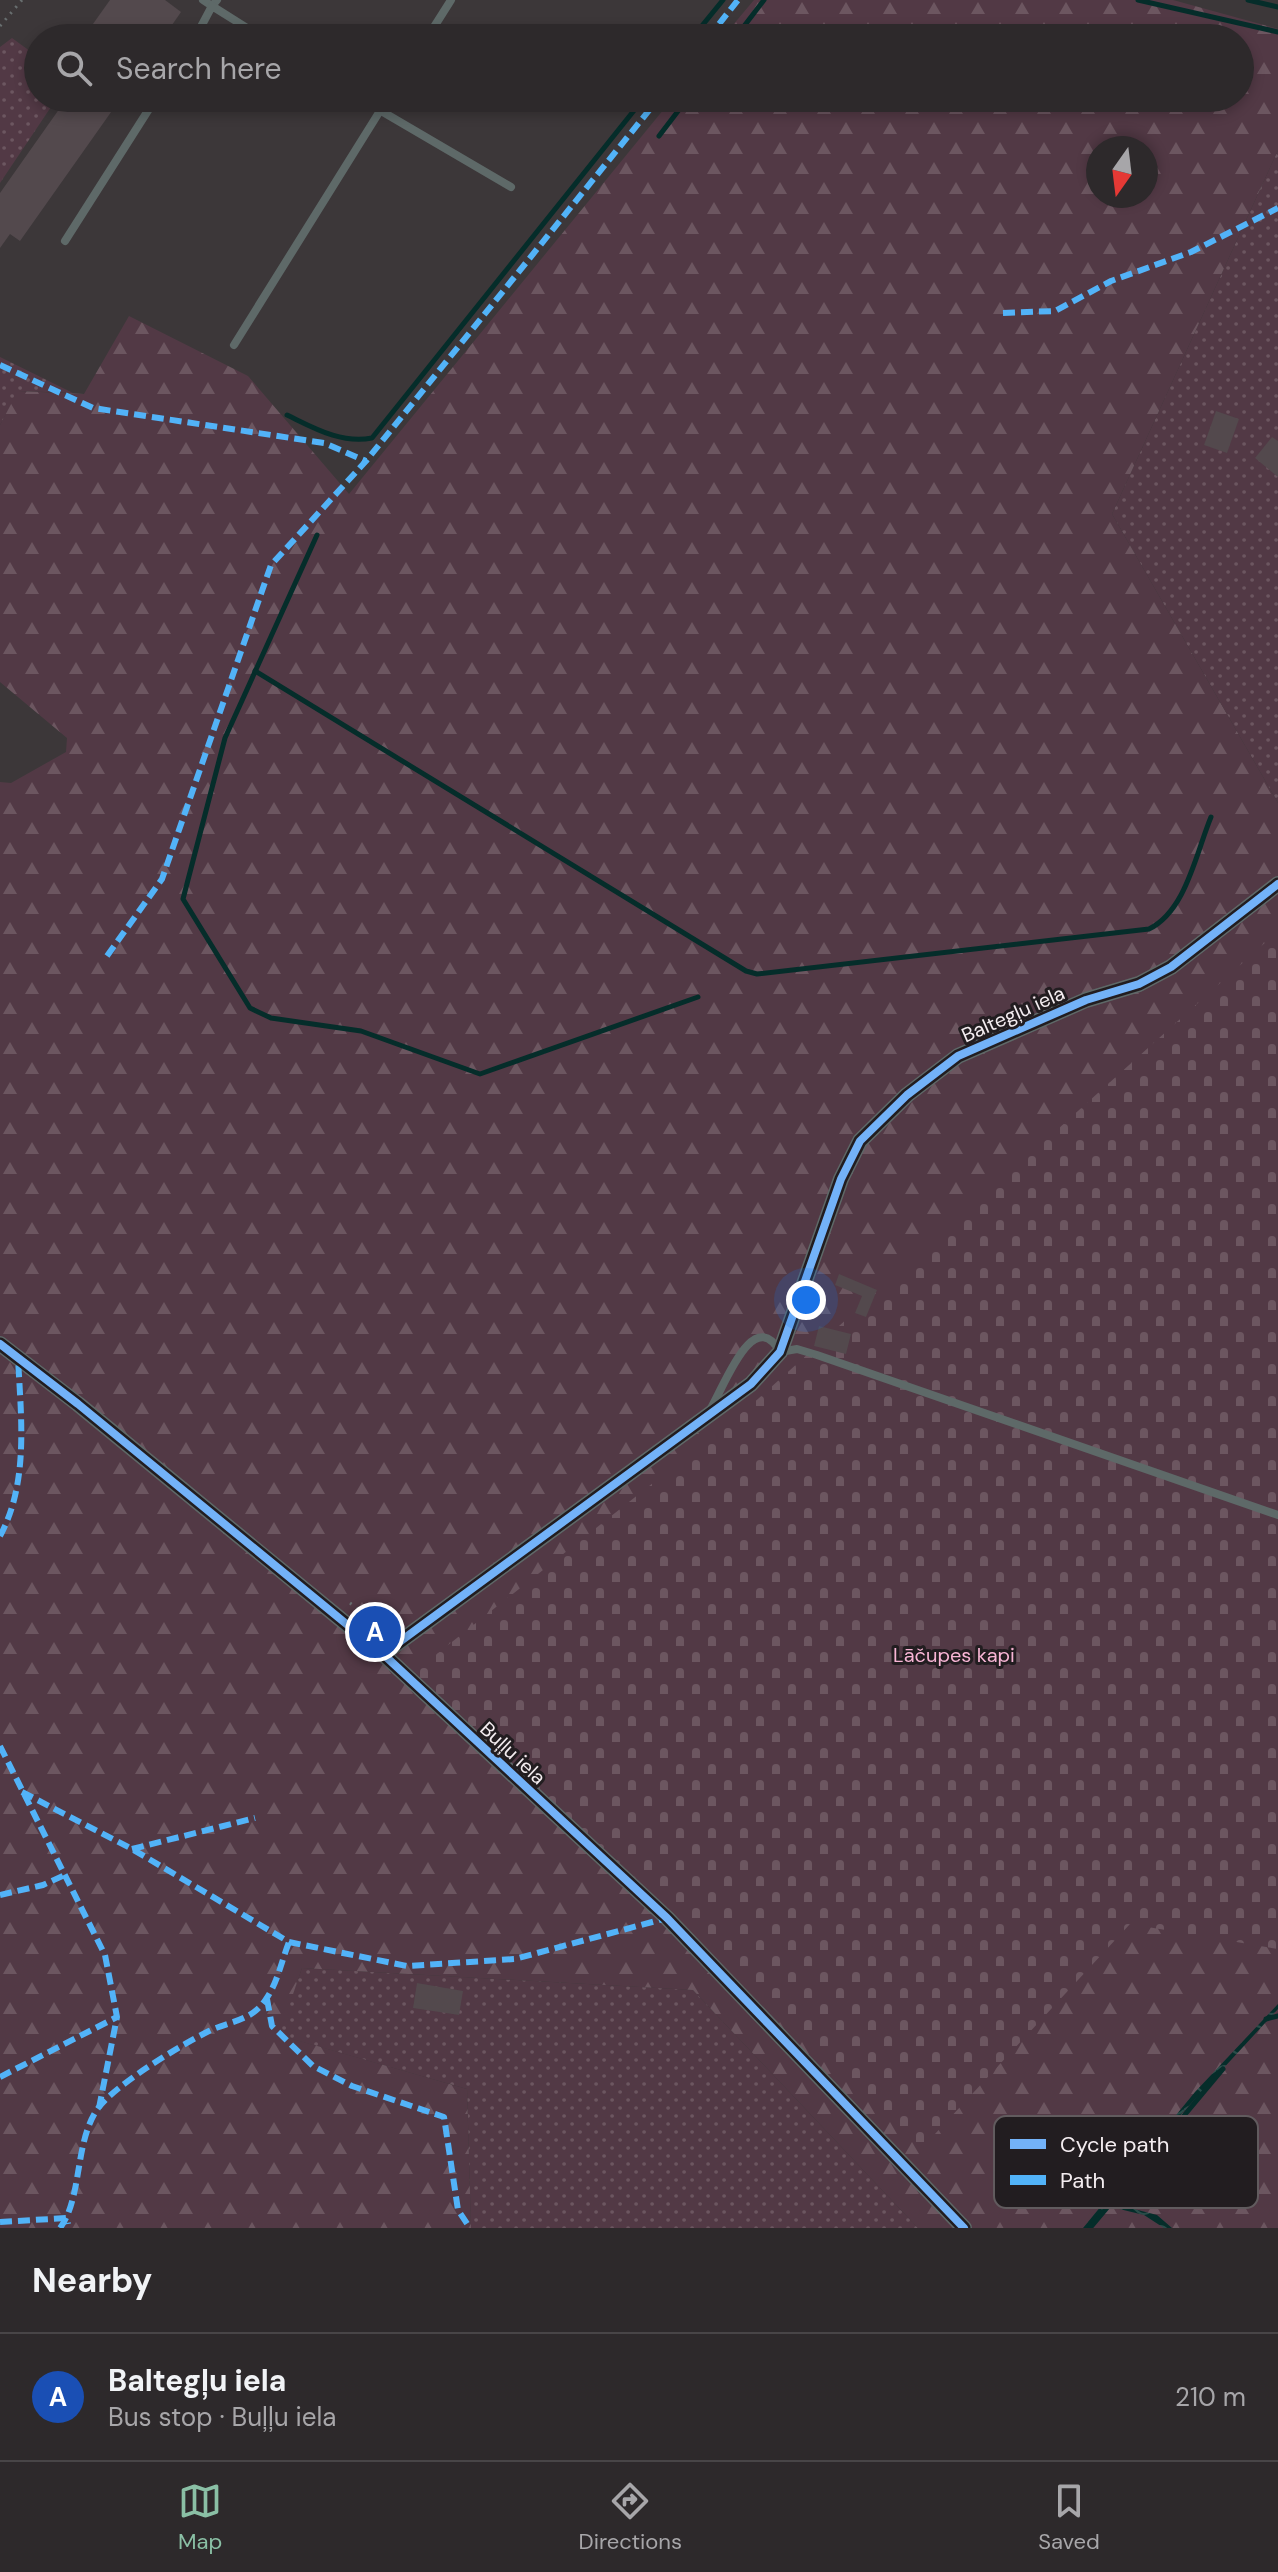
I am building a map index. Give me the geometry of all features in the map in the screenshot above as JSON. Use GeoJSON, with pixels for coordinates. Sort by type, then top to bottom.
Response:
{"type":"FeatureCollection","features":[{"type":"Feature","properties":{"kind":"street","name":"Baltegļu iela"},"geometry":{"type":"LineString","coordinates":[[383,1654],[751,1384],[780,1352],[841,1179],[860,1141],[907,1095],[958,1056],[1086,1000],[1139,984],[1171,967],[1278,884]]}},
{"type":"Feature","properties":{"kind":"street","name":"Buļļu iela"},"geometry":{"type":"LineString","coordinates":[[0,1344],[78,1404],[383,1654],[667,1918],[964,2228]]}},
{"type":"Feature","properties":{"kind":"lane"},"geometry":{"type":"LineString","coordinates":[[203,0],[214,3],[243,24]]}},
{"type":"Feature","properties":{"kind":"lane"},"geometry":{"type":"LineString","coordinates":[[436,24],[451,0]]}},
{"type":"Feature","properties":{"kind":"lane"},"geometry":{"type":"LineString","coordinates":[[203,24],[214,3]]}},
{"type":"Feature","properties":{"kind":"lane"},"geometry":{"type":"LineString","coordinates":[[65,241],[147,112]]}},
{"type":"Feature","properties":{"kind":"lane"},"geometry":{"type":"LineString","coordinates":[[234,345],[379,112]]}},
{"type":"Feature","properties":{"kind":"lane"},"geometry":{"type":"LineString","coordinates":[[382,112],[511,187]]}},
{"type":"Feature","properties":{"kind":"lane"},"geometry":{"type":"LineString","coordinates":[[709,1412],[742,1349],[756,1337],[765,1337],[774,1342],[780,1352],[797,1349],[817,1355],[1278,1515]]}},
{"type":"Feature","properties":{"kind":"path"},"geometry":{"type":"LineString","coordinates":[[0,26],[22,0]]}},
{"type":"Feature","properties":{"kind":"green space"},"geometry":{"type":"Polygon","coordinates":[[[754,0],[1173,0],[1278,29],[1278,150],[1112,514],[1278,803],[1278,2228],[918,2228],[693,1990],[302,1968],[279,2035],[467,2089],[471,2228],[0,2228],[0,782],[11,783],[66,752],[67,738],[0,682],[0,425],[18,391],[84,394],[129,316],[248,376],[349,494],[662,112],[1254,112],[1254,24],[734,24],[754,0]]]}},
{"type":"Feature","properties":{"kind":"green space"},"geometry":{"type":"Polygon","coordinates":[[[12,38],[24,47],[24,112],[48,112],[0,183],[0,47],[12,38]]]}},
{"type":"Feature","properties":{"kind":"green space"},"geometry":{"type":"Polygon","coordinates":[[[1278,150],[1278,803],[1112,514],[1278,150]]]}},
{"type":"Feature","properties":{"kind":"green space"},"geometry":{"type":"Polygon","coordinates":[[[0,357],[73,393],[19,391],[0,425],[0,357]]]}},
{"type":"Feature","properties":{"kind":"green space","name":"Lāčupes kapi"},"geometry":{"type":"Polygon","coordinates":[[[1278,931],[1278,1949],[1130,1924],[922,2148],[414,1672],[749,1407],[1278,931]]]}},
{"type":"Feature","properties":{"kind":"green space"},"geometry":{"type":"Polygon","coordinates":[[[302,1968],[693,1990],[918,2228],[471,2228],[467,2089],[278,2035],[302,1968]]]}},
{"type":"Feature","properties":{"kind":"water"},"geometry":{"type":"Polygon","coordinates":[[[1278,2004],[1278,2009],[1179,2116],[1175,2116],[1278,2004]]]}},
{"type":"Feature","properties":{"kind":"water"},"geometry":{"type":"Polygon","coordinates":[[[1099,2208],[1105,2208],[1090,2228],[1083,2228],[1099,2208]]]}},
{"type":"Feature","properties":{"kind":"water"},"geometry":{"type":"Polygon","coordinates":[[[1115,2208],[1130,2208],[1157,2215],[1172,2228],[1164,2228],[1144,2215],[1115,2208]]]}},
{"type":"Feature","properties":{"kind":"building"},"geometry":{"type":"Polygon","coordinates":[[[110,0],[165,0],[181,12],[173,24],[93,24],[110,0]]]}},
{"type":"Feature","properties":{"kind":"building"},"geometry":{"type":"Polygon","coordinates":[[[57,112],[111,112],[20,241],[10,234],[0,248],[0,193],[57,112]]]}},
{"type":"Feature","properties":{"kind":"building"},"geometry":{"type":"Polygon","coordinates":[[[1216,411],[1239,419],[1227,453],[1204,445],[1216,411]]]}},
{"type":"Feature","properties":{"kind":"building"},"geometry":{"type":"Polygon","coordinates":[[[1272,437],[1278,441],[1278,477],[1255,458],[1272,437]]]}},
{"type":"Feature","properties":{"kind":"building"},"geometry":{"type":"Polygon","coordinates":[[[839,1274],[877,1290],[866,1317],[855,1313],[862,1296],[835,1285],[839,1274]]]}},
{"type":"Feature","properties":{"kind":"building"},"geometry":{"type":"Polygon","coordinates":[[[819,1326],[851,1334],[846,1354],[814,1346],[819,1326]]]}},
{"type":"Feature","properties":{"kind":"building"},"geometry":{"type":"Polygon","coordinates":[[[417,1983],[463,1991],[459,2015],[413,2008],[417,1983]]]}},
{"type":"Feature","properties":{"kind":"waterway"},"geometry":{"type":"LineString","coordinates":[[703,24],[723,0]]}},
{"type":"Feature","properties":{"kind":"waterway"},"geometry":{"type":"LineString","coordinates":[[746,24],[764,0]]}},
{"type":"Feature","properties":{"kind":"waterway"},"geometry":{"type":"LineString","coordinates":[[1138,0],[1243,24]]}},
{"type":"Feature","properties":{"kind":"waterway"},"geometry":{"type":"LineString","coordinates":[[1248,0],[1278,7]]}},
{"type":"Feature","properties":{"kind":"waterway"},"geometry":{"type":"LineString","coordinates":[[1254,27],[1278,32]]}},
{"type":"Feature","properties":{"kind":"waterway"},"geometry":{"type":"LineString","coordinates":[[287,415],[339,437],[372,438],[633,112]]}},
{"type":"Feature","properties":{"kind":"waterway"},"geometry":{"type":"LineString","coordinates":[[659,136],[677,112]]}},
{"type":"Feature","properties":{"kind":"waterway"},"geometry":{"type":"LineString","coordinates":[[317,535],[225,738],[183,899],[250,1008],[271,1018],[361,1031],[480,1074],[698,997]]}},
{"type":"Feature","properties":{"kind":"waterway"},"geometry":{"type":"LineString","coordinates":[[255,671],[746,971],[757,974],[1149,929],[1162,920],[1181,895],[1211,817]]}},
{"type":"Feature","properties":{"kind":"waterway"},"geometry":{"type":"LineString","coordinates":[[1266,2019],[1278,2016]]}},
{"type":"Feature","properties":{"kind":"waterway"},"geometry":{"type":"LineString","coordinates":[[1184,2116],[1223,2069]]}},
{"type":"Feature","properties":{"kind":"waterway"},"geometry":{"type":"LineString","coordinates":[[1090,2228],[1107,2208]]}},
{"type":"Feature","properties":{"kind":"marked path"},"geometry":{"type":"LineString","coordinates":[[719,24],[738,0]]}},
{"type":"Feature","properties":{"kind":"marked path"},"geometry":{"type":"LineString","coordinates":[[107,956],[162,879],[271,565],[366,461],[648,112]]}},
{"type":"Feature","properties":{"kind":"marked path"},"geometry":{"type":"LineString","coordinates":[[1003,313],[1055,311],[1111,281],[1191,252],[1278,208]]}},
{"type":"Feature","properties":{"kind":"marked path"},"geometry":{"type":"LineString","coordinates":[[0,365],[93,408],[324,443],[366,461]]}},
{"type":"Feature","properties":{"kind":"marked path"},"geometry":{"type":"LineString","coordinates":[[0,1536],[9,1515],[19,1472],[21,1426],[18,1358]]}},
{"type":"Feature","properties":{"kind":"marked path"},"geometry":{"type":"LineString","coordinates":[[0,1746],[105,1955],[117,2017],[99,2108]]}},
{"type":"Feature","properties":{"kind":"marked path"},"geometry":{"type":"LineString","coordinates":[[22,1792],[132,1849],[289,1942],[407,1966],[515,1959],[667,1918]]}},
{"type":"Feature","properties":{"kind":"marked path"},"geometry":{"type":"LineString","coordinates":[[132,1849],[255,1818]]}},
{"type":"Feature","properties":{"kind":"marked path"},"geometry":{"type":"LineString","coordinates":[[0,1895],[43,1885],[67,1874]]}},
{"type":"Feature","properties":{"kind":"marked path"},"geometry":{"type":"LineString","coordinates":[[60,2228],[72,2201],[86,2135],[99,2107],[120,2087],[167,2055],[209,2031],[254,2012],[273,1986],[289,1942]]}},
{"type":"Feature","properties":{"kind":"marked path"},"geometry":{"type":"LineString","coordinates":[[267,1999],[272,2026],[313,2066],[352,2086],[444,2117],[458,2210],[470,2228]]}},
{"type":"Feature","properties":{"kind":"marked path"},"geometry":{"type":"LineString","coordinates":[[0,2077],[117,2017]]}},
{"type":"Feature","properties":{"kind":"marked path"},"geometry":{"type":"LineString","coordinates":[[0,2222],[67,2218],[68,2224]]}},
{"type":"Feature","properties":{"kind":"cycle path"},"geometry":{"type":"LineString","coordinates":[[383,1654],[751,1384],[780,1352],[841,1179],[860,1141],[907,1095],[958,1056],[1086,1000],[1139,984],[1171,967],[1278,884]]}},
{"type":"Feature","properties":{"kind":"cycle path"},"geometry":{"type":"LineString","coordinates":[[0,1344],[78,1404],[383,1654],[667,1918],[964,2228]]}},
{"type":"Feature","properties":{"kind":"place","name":"Baltegļu iela"},"geometry":{"type":"Point","coordinates":[375,1632]}}]}
